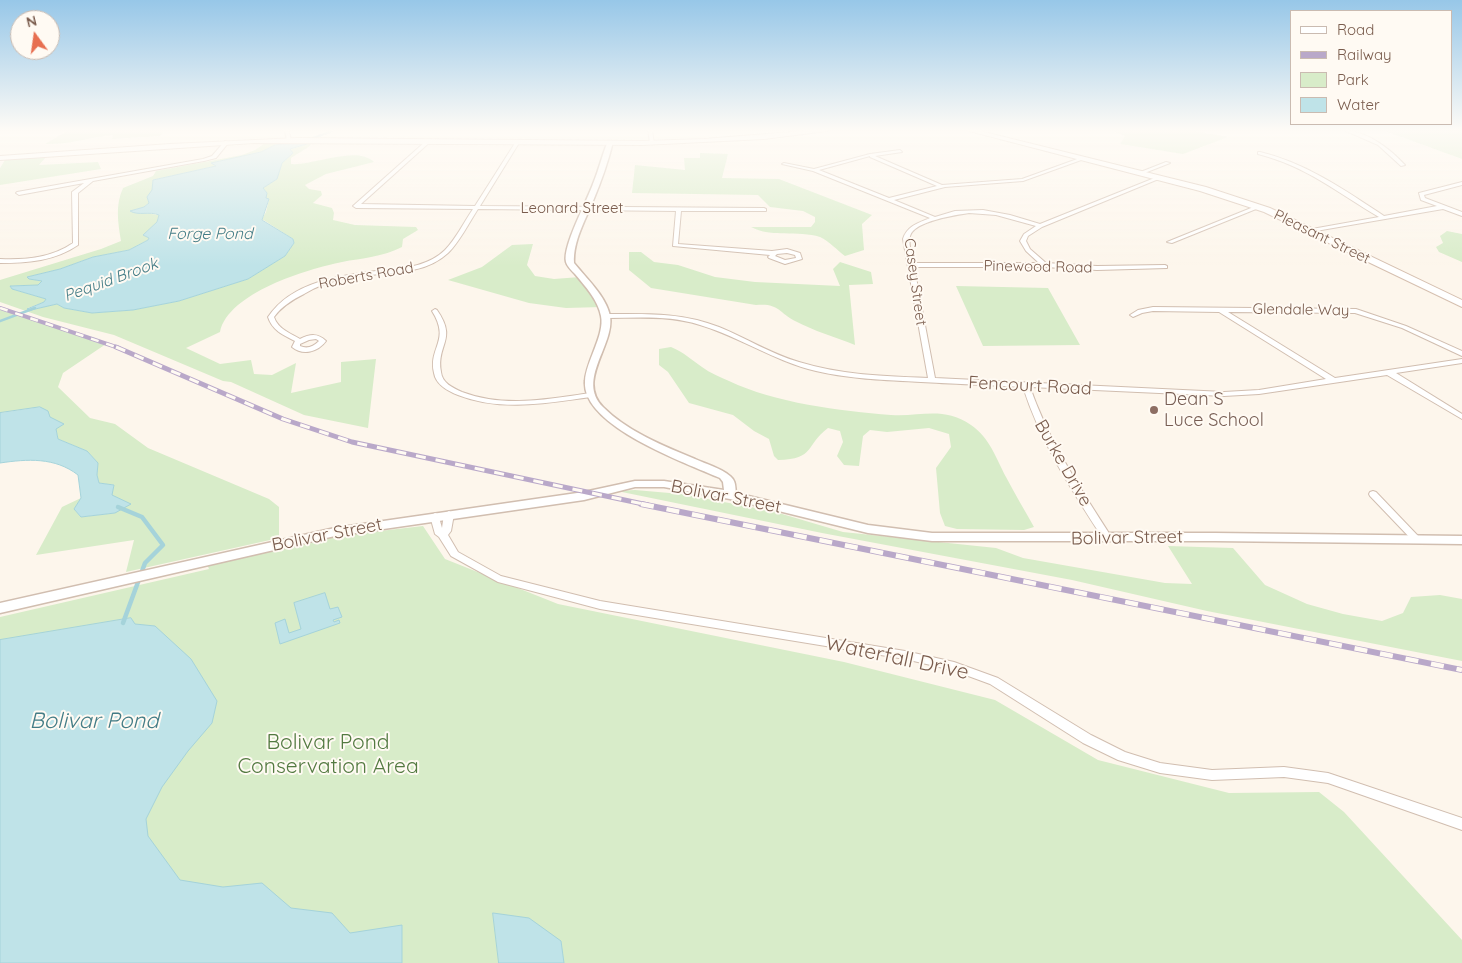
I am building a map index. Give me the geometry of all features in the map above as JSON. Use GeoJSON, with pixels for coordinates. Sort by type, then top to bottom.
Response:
{"type":"FeatureCollection","features":[{"type":"Feature","properties":{"kind":"main road","name":"Pleasant Street"},"geometry":{"type":"LineString","coordinates":[[1151,176],[1258,207],[1312,231],[1462,304]]}},
{"type":"Feature","properties":{"kind":"street"},"geometry":{"type":"LineString","coordinates":[[19,193],[114,176]]}},
{"type":"Feature","properties":{"kind":"street","name":"Leonard Street"},"geometry":{"type":"LineString","coordinates":[[390,176],[356,206],[764,210]]}},
{"type":"Feature","properties":{"kind":"street"},"geometry":{"type":"LineString","coordinates":[[475,207],[496,176]]}},
{"type":"Feature","properties":{"kind":"street"},"geometry":{"type":"LineString","coordinates":[[598,176],[571,246],[570,263],[601,304],[606,316],[606,325],[594,357],[590,378],[590,395],[599,408],[636,436],[724,476],[729,482],[730,496]]}},
{"type":"Feature","properties":{"kind":"street"},"geometry":{"type":"LineString","coordinates":[[829,176],[934,218]]}},
{"type":"Feature","properties":{"kind":"street"},"geometry":{"type":"LineString","coordinates":[[917,176],[940,186]]}},
{"type":"Feature","properties":{"kind":"street"},"geometry":{"type":"LineString","coordinates":[[888,200],[940,186],[1023,180],[1034,176]]}},
{"type":"Feature","properties":{"kind":"street"},"geometry":{"type":"LineString","coordinates":[[1319,176],[1382,217]]}},
{"type":"Feature","properties":{"kind":"street"},"geometry":{"type":"LineString","coordinates":[[1044,265],[1028,250],[1023,241],[1026,235],[1040,226],[1159,178]]}},
{"type":"Feature","properties":{"kind":"street"},"geometry":{"type":"LineString","coordinates":[[0,261],[36,260],[70,249],[76,244],[75,192],[91,180]]}},
{"type":"Feature","properties":{"kind":"street"},"geometry":{"type":"LineString","coordinates":[[1462,183],[1421,194],[1423,199],[1462,214]]}},
{"type":"Feature","properties":{"kind":"street","name":"Roberts Road"},"geometry":{"type":"LineString","coordinates":[[299,341],[277,328],[272,322],[275,311],[289,299],[312,286],[331,280],[426,264],[447,251],[475,207]]}},
{"type":"Feature","properties":{"kind":"street"},"geometry":{"type":"LineString","coordinates":[[1170,242],[1258,207]]}},
{"type":"Feature","properties":{"kind":"street"},"geometry":{"type":"LineString","coordinates":[[1312,231],[1443,207]]}},
{"type":"Feature","properties":{"kind":"street"},"geometry":{"type":"LineString","coordinates":[[679,209],[676,245],[772,254]]}},
{"type":"Feature","properties":{"kind":"street","name":"Casey Street"},"geometry":{"type":"LineString","coordinates":[[932,380],[906,239],[908,232],[913,227],[934,218],[953,213],[978,211],[1001,213],[1040,226]]}},
{"type":"Feature","properties":{"kind":"street","name":"Pinewood Road"},"geometry":{"type":"LineString","coordinates":[[912,265],[1044,265],[1097,268],[1165,267]]}},
{"type":"Feature","properties":{"kind":"street","name":"Glendale Way"},"geometry":{"type":"LineString","coordinates":[[1133,314],[1153,309],[1356,311],[1404,326],[1462,354]]}},
{"type":"Feature","properties":{"kind":"street"},"geometry":{"type":"LineString","coordinates":[[1222,310],[1334,382]]}},
{"type":"Feature","properties":{"kind":"street"},"geometry":{"type":"LineString","coordinates":[[435,311],[445,328],[437,361],[437,372],[440,380],[448,388],[477,400],[500,403],[526,403],[590,395]]}},
{"type":"Feature","properties":{"kind":"street","name":"Fencourt Road"},"geometry":{"type":"LineString","coordinates":[[606,316],[653,315],[691,320],[717,328],[787,360],[811,368],[859,377],[1026,386],[1224,394],[1259,392],[1462,361]]}},
{"type":"Feature","properties":{"kind":"street"},"geometry":{"type":"LineString","coordinates":[[1390,373],[1462,417]]}},
{"type":"Feature","properties":{"kind":"street","name":"Burke Drive"},"geometry":{"type":"LineString","coordinates":[[1026,386],[1036,417],[1050,448],[1107,538]]}},
{"type":"Feature","properties":{"kind":"street","name":"Bolivar Street"},"geometry":{"type":"LineString","coordinates":[[0,608],[139,578],[325,534],[435,516],[584,496],[635,484],[664,484],[730,496],[900,534],[957,538],[1462,540]]}},
{"type":"Feature","properties":{"kind":"street"},"geometry":{"type":"LineString","coordinates":[[1373,494],[1417,540]]}},
{"type":"Feature","properties":{"kind":"street"},"geometry":{"type":"LineString","coordinates":[[443,535],[446,531],[449,514]]}},
{"type":"Feature","properties":{"kind":"street","name":"Waterfall Drive"},"geometry":{"type":"LineString","coordinates":[[435,516],[438,532],[443,535],[454,554],[498,579],[600,605],[905,655],[954,666],[994,681],[1048,716],[1122,756],[1160,768],[1212,775],[1284,772],[1328,778],[1462,824]]}},
{"type":"Feature","properties":{"kind":"green space"},"geometry":{"type":"Polygon","coordinates":[[[0,176],[57,176],[0,185],[0,176]]]}},
{"type":"Feature","properties":{"kind":"green space"},"geometry":{"type":"Polygon","coordinates":[[[153,176],[171,176],[153,180],[153,190],[147,197],[149,203],[144,207],[130,211],[159,215],[157,222],[144,235],[149,238],[148,240],[129,250],[93,257],[60,269],[27,277],[42,281],[38,285],[10,286],[12,289],[46,299],[44,302],[28,308],[31,310],[57,304],[64,308],[92,313],[133,310],[179,301],[248,279],[285,256],[294,243],[293,239],[262,219],[269,199],[266,198],[267,193],[263,188],[277,179],[278,176],[322,176],[305,185],[309,189],[321,191],[322,195],[313,203],[332,208],[334,213],[333,220],[355,225],[416,227],[418,230],[403,239],[402,247],[395,250],[309,270],[271,285],[238,306],[226,318],[220,332],[186,348],[220,364],[251,360],[254,374],[272,375],[296,363],[291,393],[341,382],[341,362],[376,359],[368,428],[304,415],[231,382],[223,381],[114,335],[43,317],[0,302],[0,280],[121,241],[118,221],[120,194],[123,188],[153,176]]]}},
{"type":"Feature","properties":{"kind":"green space"},"geometry":{"type":"Polygon","coordinates":[[[634,176],[723,176],[722,178],[779,179],[872,215],[862,224],[864,250],[845,256],[820,237],[767,232],[751,227],[811,227],[815,222],[815,217],[803,211],[770,207],[758,195],[632,193],[634,176]]]}},
{"type":"Feature","properties":{"kind":"green space"},"geometry":{"type":"Polygon","coordinates":[[[1447,231],[1462,234],[1462,262],[1439,252],[1436,247],[1443,243],[1440,236],[1447,231]]]}},
{"type":"Feature","properties":{"kind":"green space"},"geometry":{"type":"Polygon","coordinates":[[[533,244],[527,265],[535,276],[554,279],[580,277],[602,307],[566,308],[529,303],[448,280],[482,267],[512,245],[533,244]]]}},
{"type":"Feature","properties":{"kind":"green space"},"geometry":{"type":"Polygon","coordinates":[[[629,252],[641,252],[654,262],[678,265],[715,277],[755,282],[840,286],[833,269],[840,262],[871,272],[873,284],[849,285],[855,345],[802,325],[769,305],[756,305],[651,288],[629,270],[629,252]]]}},
{"type":"Feature","properties":{"kind":"green space"},"geometry":{"type":"Polygon","coordinates":[[[956,286],[1048,288],[1080,345],[983,346],[956,286]]]}},
{"type":"Feature","properties":{"kind":"green space"},"geometry":{"type":"Polygon","coordinates":[[[0,308],[106,344],[63,373],[58,387],[90,418],[115,424],[148,448],[269,499],[279,507],[279,538],[126,572],[134,540],[36,555],[62,507],[81,498],[74,509],[81,517],[115,513],[111,495],[114,485],[99,483],[97,475],[98,463],[87,451],[58,439],[52,422],[40,407],[0,413],[0,308]]]}},
{"type":"Feature","properties":{"kind":"green space"},"geometry":{"type":"Polygon","coordinates":[[[671,347],[705,369],[747,389],[787,400],[851,411],[891,415],[941,414],[961,419],[978,430],[988,442],[1034,527],[1024,530],[957,529],[945,526],[940,513],[936,468],[951,447],[949,434],[929,428],[887,432],[870,430],[863,436],[859,466],[844,465],[837,456],[843,442],[840,431],[828,428],[804,454],[799,457],[778,460],[774,456],[769,439],[754,431],[733,415],[689,403],[668,372],[659,365],[659,349],[671,347]]]}},
{"type":"Feature","properties":{"kind":"green space"},"geometry":{"type":"Polygon","coordinates":[[[635,490],[681,494],[772,511],[843,532],[996,548],[1023,558],[1165,583],[1192,584],[1168,546],[1233,548],[1265,585],[1307,604],[1343,614],[1382,621],[1403,613],[1411,597],[1440,595],[1462,599],[1462,661],[1207,611],[1072,580],[822,533],[617,491],[635,490]]]}},
{"type":"Feature","properties":{"kind":"green space","name":"Bolivar Pond Conservation Area"},"geometry":{"type":"Polygon","coordinates":[[[423,526],[445,559],[558,604],[844,662],[995,700],[1098,760],[1229,793],[1319,792],[1344,812],[1462,940],[1462,963],[0,963],[0,617],[209,569],[207,564],[337,536],[423,526]]]}},
{"type":"Feature","properties":{"kind":"water","name":"Forge Pond"},"geometry":{"type":"Polygon","coordinates":[[[171,176],[278,176],[277,179],[263,188],[267,193],[266,198],[269,199],[262,220],[293,239],[294,243],[285,256],[248,279],[179,301],[133,310],[92,313],[64,308],[57,304],[31,310],[27,309],[44,302],[46,299],[12,289],[10,286],[38,285],[42,281],[27,277],[60,269],[93,257],[129,250],[148,240],[149,238],[143,235],[157,222],[159,215],[130,211],[144,207],[149,203],[147,197],[152,190],[153,180],[171,176]]]}},
{"type":"Feature","properties":{"kind":"water"},"geometry":{"type":"Polygon","coordinates":[[[40,407],[48,411],[50,417],[64,424],[56,429],[58,439],[87,451],[98,463],[97,475],[99,483],[114,485],[112,495],[131,504],[115,513],[81,517],[74,509],[81,498],[78,475],[69,469],[50,462],[30,460],[0,463],[0,413],[40,407]]]}},
{"type":"Feature","properties":{"kind":"water"},"geometry":{"type":"Polygon","coordinates":[[[325,593],[330,609],[338,607],[342,617],[333,620],[334,622],[339,620],[340,623],[280,644],[275,623],[285,619],[289,633],[301,629],[294,603],[325,593]]]}},
{"type":"Feature","properties":{"kind":"water","name":"Bolivar Pond"},"geometry":{"type":"Polygon","coordinates":[[[131,618],[135,624],[155,626],[191,659],[217,701],[212,723],[188,751],[162,787],[146,819],[148,836],[180,880],[223,887],[262,883],[291,908],[332,913],[350,933],[402,925],[402,963],[0,963],[0,640],[131,618]]]}},
{"type":"Feature","properties":{"kind":"water"},"geometry":{"type":"Polygon","coordinates":[[[493,913],[529,918],[561,941],[564,963],[499,963],[493,913]]]}},
{"type":"Feature","properties":{"kind":"waterway","name":"Pequid Brook"},"geometry":{"type":"LineString","coordinates":[[0,321],[35,308]]}},
{"type":"Feature","properties":{"kind":"waterway"},"geometry":{"type":"LineString","coordinates":[[118,507],[142,517],[163,545],[145,563],[123,623]]}},
{"type":"Feature","properties":{"kind":"railway"},"geometry":{"type":"LineString","coordinates":[[0,308],[119,348]]}},
{"type":"Feature","properties":{"kind":"railway"},"geometry":{"type":"LineString","coordinates":[[116,347],[283,419],[352,442],[648,505]]}},
{"type":"Feature","properties":{"kind":"railway"},"geometry":{"type":"LineString","coordinates":[[641,504],[1462,670]]}},
{"type":"Feature","properties":{"kind":"place","name":"Dean S Luce School"},"geometry":{"type":"Point","coordinates":[1154,410]}}]}
